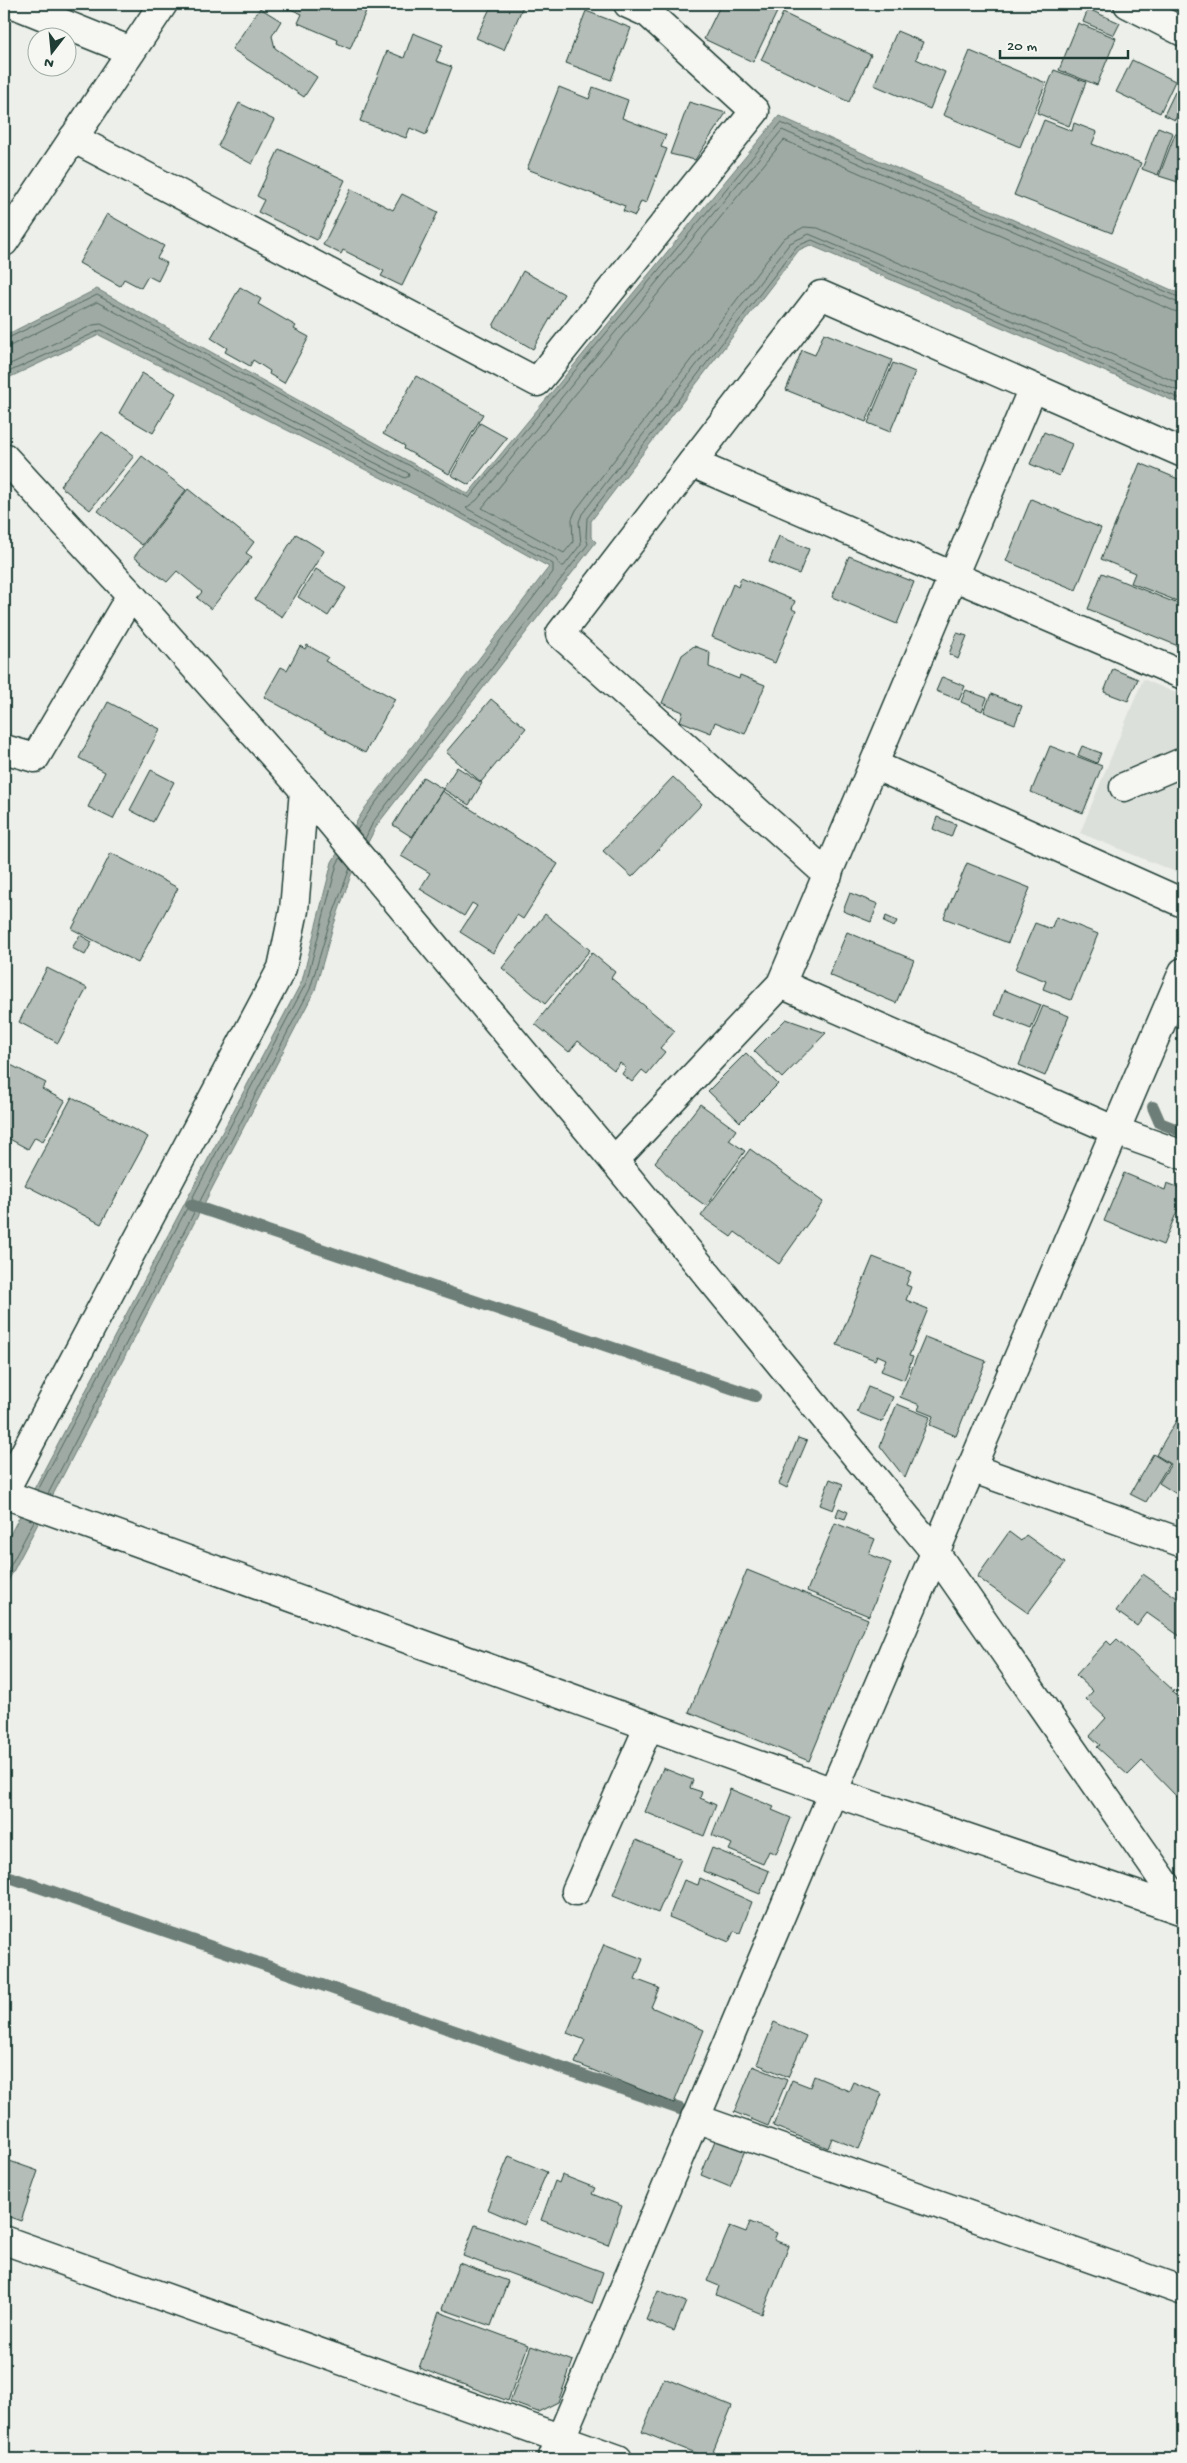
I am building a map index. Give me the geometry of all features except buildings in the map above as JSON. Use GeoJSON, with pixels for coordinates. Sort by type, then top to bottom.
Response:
{"type":"FeatureCollection","features":[{"type":"Feature","properties":{"kind":"street"},"geometry":{"type":"LineString","coordinates":[[14,4],[132,51]]}},
{"type":"Feature","properties":{"kind":"street"},"geometry":{"type":"LineString","coordinates":[[4,242],[162,4]]}},
{"type":"Feature","properties":{"kind":"street"},"geometry":{"type":"LineString","coordinates":[[73,138],[537,382],[754,111],[648,13],[628,4]]}},
{"type":"Feature","properties":{"kind":"street"},"geometry":{"type":"LineString","coordinates":[[1128,4],[1183,32]]}},
{"type":"Feature","properties":{"kind":"street"},"geometry":{"type":"LineString","coordinates":[[828,875],[560,634],[821,295],[1183,453]]}},
{"type":"Feature","properties":{"kind":"street"},"geometry":{"type":"LineString","coordinates":[[614,1161],[781,984],[1033,388]]}},
{"type":"Feature","properties":{"kind":"street"},"geometry":{"type":"LineString","coordinates":[[4,457],[131,595],[334,825],[614,1161],[935,1552],[1183,1910]]}},
{"type":"Feature","properties":{"kind":"street"},"geometry":{"type":"LineString","coordinates":[[692,463],[1183,675]]}},
{"type":"Feature","properties":{"kind":"street"},"geometry":{"type":"LineString","coordinates":[[4,749],[35,758],[131,595]]}},
{"type":"Feature","properties":{"kind":"street"},"geometry":{"type":"LineString","coordinates":[[1124,787],[1183,762]]}},
{"type":"Feature","properties":{"kind":"street"},"geometry":{"type":"LineString","coordinates":[[874,765],[1183,903]]}},
{"type":"Feature","properties":{"kind":"street"},"geometry":{"type":"LineString","coordinates":[[304,790],[294,910],[282,968],[9,1489],[50,1511],[833,1792],[1183,1910]]}},
{"type":"Feature","properties":{"kind":"street"},"geometry":{"type":"LineString","coordinates":[[557,2449],[833,1792],[1183,972]]}},
{"type":"Feature","properties":{"kind":"street"},"geometry":{"type":"LineString","coordinates":[[781,984],[1116,1130],[1183,1155]]}},
{"type":"Feature","properties":{"kind":"street"},"geometry":{"type":"LineString","coordinates":[[971,1468],[1183,1543]]}},
{"type":"Feature","properties":{"kind":"street"},"geometry":{"type":"LineString","coordinates":[[576,1891],[649,1726]]}},
{"type":"Feature","properties":{"kind":"street"},"geometry":{"type":"LineString","coordinates":[[695,2118],[1183,2291]]}},
{"type":"Feature","properties":{"kind":"street"},"geometry":{"type":"LineString","coordinates":[[4,2240],[557,2449],[618,2459]]}},
{"type":"Feature","properties":{"kind":"shaded area"},"geometry":{"type":"Polygon","coordinates":[[[1143,679],[1183,696],[1183,875],[1080,833],[1143,679]]]}},
{"type":"Feature","properties":{"kind":"water"},"geometry":{"type":"Polygon","coordinates":[[[779,116],[1183,295],[1183,405],[810,245],[799,250],[591,521],[591,537],[596,542],[377,825],[351,875],[332,930],[315,990],[4,1589],[4,1546],[302,981],[332,862],[365,808],[549,567],[453,514],[99,335],[4,380],[4,336],[97,289],[468,494],[779,116]]]}},
{"type":"Feature","properties":{"kind":"waterway"},"geometry":{"type":"LineString","coordinates":[[1153,1107],[1160,1123],[1183,1132]]}},
{"type":"Feature","properties":{"kind":"waterway"},"geometry":{"type":"LineString","coordinates":[[191,1205],[755,1396]]}},
{"type":"Feature","properties":{"kind":"waterway"},"geometry":{"type":"LineString","coordinates":[[4,1875],[680,2109]]}}]}
